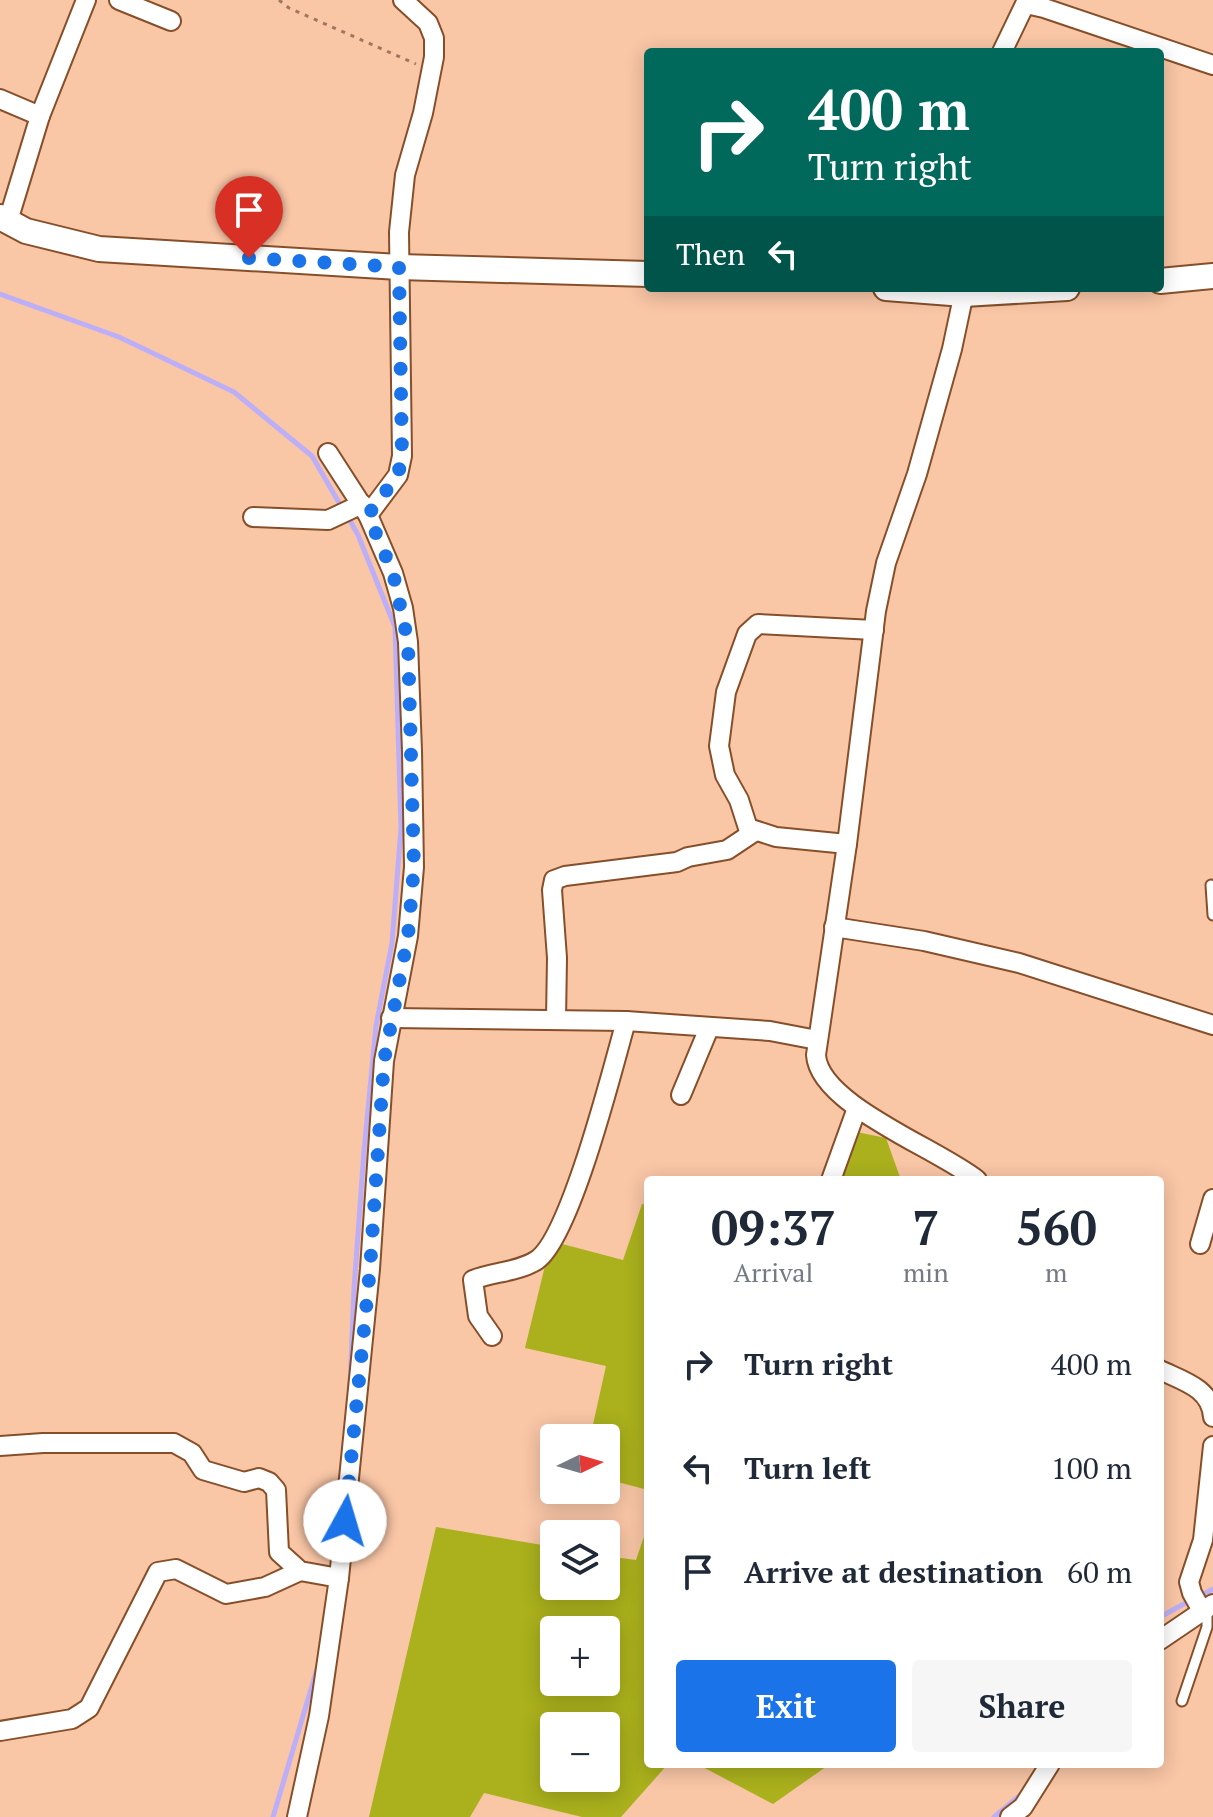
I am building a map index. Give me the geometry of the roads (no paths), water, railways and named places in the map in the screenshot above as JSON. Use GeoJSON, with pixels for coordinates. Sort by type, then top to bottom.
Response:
{"type":"FeatureCollection","features":[{"type":"Feature","properties":{"kind":"street"},"geometry":{"type":"LineString","coordinates":[[86,0],[40,116],[4,219],[26,231],[99,249],[399,267],[644,274]]}},
{"type":"Feature","properties":{"kind":"street"},"geometry":{"type":"LineString","coordinates":[[119,0],[171,21]]}},
{"type":"Feature","properties":{"kind":"street"},"geometry":{"type":"LineString","coordinates":[[253,517],[328,520],[363,508],[398,475],[402,456],[399,232],[405,175],[433,71],[434,38],[428,23],[403,0]]}},
{"type":"Feature","properties":{"kind":"street"},"geometry":{"type":"LineString","coordinates":[[1004,48],[1026,2],[1156,48]]}},
{"type":"Feature","properties":{"kind":"street"},"geometry":{"type":"LineString","coordinates":[[1164,51],[1213,65]]}},
{"type":"Feature","properties":{"kind":"street"},"geometry":{"type":"LineString","coordinates":[[0,99],[40,116]]}},
{"type":"Feature","properties":{"kind":"street"},"geometry":{"type":"LineString","coordinates":[[1164,281],[1213,276]]}},
{"type":"Feature","properties":{"kind":"street"},"geometry":{"type":"LineString","coordinates":[[965,292],[917,474],[886,563],[817,1040],[817,1065],[827,1082],[857,1108],[970,1176]]}},
{"type":"Feature","properties":{"kind":"street"},"geometry":{"type":"LineString","coordinates":[[297,1817],[319,1716],[332,1577],[370,1269],[378,1122],[391,1018],[408,936],[414,867],[408,642],[393,573],[363,508],[328,453]]}},
{"type":"Feature","properties":{"kind":"street"},"geometry":{"type":"LineString","coordinates":[[847,844],[754,832],[745,824],[739,800],[725,775],[719,746],[726,692],[747,634],[758,624],[874,630]]}},
{"type":"Feature","properties":{"kind":"street"},"geometry":{"type":"LineString","coordinates":[[556,1020],[554,880],[677,862],[723,851],[754,832]]}},
{"type":"Feature","properties":{"kind":"street"},"geometry":{"type":"LineString","coordinates":[[834,927],[924,941],[1019,963],[1213,1025]]}},
{"type":"Feature","properties":{"kind":"street"},"geometry":{"type":"LineString","coordinates":[[391,1018],[626,1021],[770,1031],[817,1040]]}},
{"type":"Feature","properties":{"kind":"street"},"geometry":{"type":"LineString","coordinates":[[492,1336],[478,1316],[473,1280],[535,1262],[552,1244],[595,1131],[626,1021]]}},
{"type":"Feature","properties":{"kind":"street"},"geometry":{"type":"LineString","coordinates":[[681,1095],[709,1028]]}},
{"type":"Feature","properties":{"kind":"street"},"geometry":{"type":"LineString","coordinates":[[832,1176],[857,1108]]}},
{"type":"Feature","properties":{"kind":"street"},"geometry":{"type":"LineString","coordinates":[[1200,1244],[1213,1199]]}},
{"type":"Feature","properties":{"kind":"street"},"geometry":{"type":"LineString","coordinates":[[1164,1372],[1200,1389],[1208,1398],[1213,1417]]}},
{"type":"Feature","properties":{"kind":"street"},"geometry":{"type":"LineString","coordinates":[[0,1446],[168,1441],[188,1449],[203,1470],[244,1482],[262,1478],[273,1486],[278,1498],[277,1548],[300,1571],[332,1577]]}},
{"type":"Feature","properties":{"kind":"street"},"geometry":{"type":"LineString","coordinates":[[1164,1637],[1202,1604],[1189,1582],[1203,1540],[1213,1446]]}},
{"type":"Feature","properties":{"kind":"street"},"geometry":{"type":"LineString","coordinates":[[0,1731],[72,1719],[89,1708],[158,1572],[176,1569],[226,1594],[265,1587],[300,1571]]}},
{"type":"Feature","properties":{"kind":"street"},"geometry":{"type":"LineString","coordinates":[[1010,1817],[1023,1807],[1047,1768]]}},
{"type":"Feature","properties":{"kind":"lane"},"geometry":{"type":"LineString","coordinates":[[1211,885],[1213,915]]}},
{"type":"Feature","properties":{"kind":"lane"},"geometry":{"type":"LineString","coordinates":[[1182,1701],[1207,1627],[1202,1604]]}},
{"type":"Feature","properties":{"kind":"waterway"},"geometry":{"type":"LineString","coordinates":[[0,294],[119,337],[234,392],[312,456],[342,508]]}},
{"type":"Feature","properties":{"kind":"waterway"},"geometry":{"type":"LineString","coordinates":[[348,517],[395,627],[401,828],[392,943],[376,1026],[364,1151],[350,1386]]}},
{"type":"Feature","properties":{"kind":"waterway"},"geometry":{"type":"LineString","coordinates":[[1200,1596],[1213,1589]]}},
{"type":"Feature","properties":{"kind":"waterway"},"geometry":{"type":"LineString","coordinates":[[1164,1615],[1191,1600]]}},
{"type":"Feature","properties":{"kind":"waterway"},"geometry":{"type":"LineString","coordinates":[[273,1817],[317,1669]]}},
{"type":"Feature","properties":{"kind":"waterway"},"geometry":{"type":"LineString","coordinates":[[994,1817],[1024,1792]]}}]}
